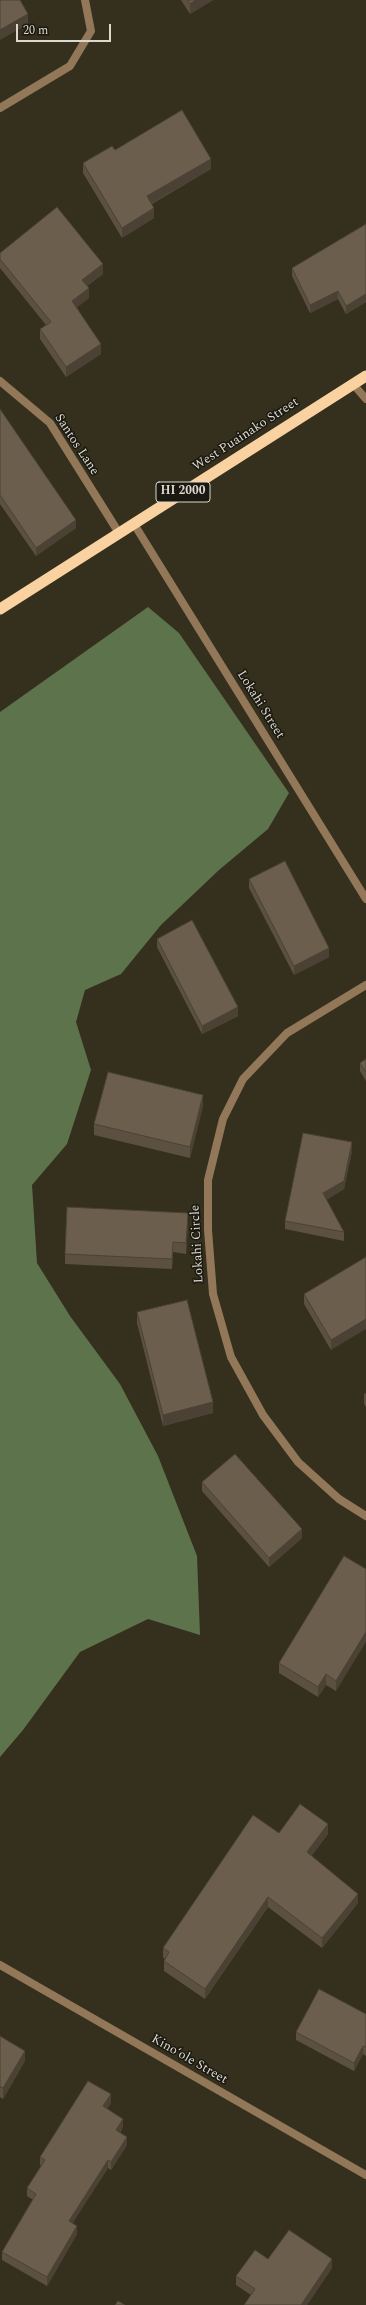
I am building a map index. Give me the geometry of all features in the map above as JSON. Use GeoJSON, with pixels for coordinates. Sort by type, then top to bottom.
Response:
{"type":"FeatureCollection","features":[{"type":"Feature","properties":{"kind":"highway","name":"West Puainako Street"},"geometry":{"type":"LineString","coordinates":[[0,609],[366,376]]}},
{"type":"Feature","properties":{"kind":"street"},"geometry":{"type":"LineString","coordinates":[[0,108],[70,66],[91,32],[85,0]]}},
{"type":"Feature","properties":{"kind":"street","name":"Santos Lane"},"geometry":{"type":"LineString","coordinates":[[0,381],[50,423],[119,534]]}},
{"type":"Feature","properties":{"kind":"street"},"geometry":{"type":"LineString","coordinates":[[353,384],[366,399]]}},
{"type":"Feature","properties":{"kind":"street","name":"Lokahi Street"},"geometry":{"type":"LineString","coordinates":[[134,524],[366,899]]}},
{"type":"Feature","properties":{"kind":"street","name":"Lokahi Circle"},"geometry":{"type":"LineString","coordinates":[[366,984],[287,1033],[243,1079],[223,1119],[208,1180],[208,1230],[213,1294],[231,1357],[263,1415],[298,1462],[339,1499],[366,1516]]}},
{"type":"Feature","properties":{"kind":"street","name":"Kinoʻole Street"},"geometry":{"type":"LineString","coordinates":[[0,1965],[366,2175]]}},
{"type":"Feature","properties":{"kind":"green space"},"geometry":{"type":"Polygon","coordinates":[[[148,607],[179,633],[289,793],[268,829],[219,870],[161,925],[121,974],[85,990],[76,1022],[91,1070],[67,1144],[32,1185],[37,1263],[70,1316],[120,1384],[158,1456],[197,1556],[200,1635],[148,1619],[80,1652],[23,1730],[0,1757],[0,712],[148,607]]]}},
{"type":"Feature","properties":{"kind":"building"},"geometry":{"type":"Polygon","coordinates":[[[0,0],[20,0],[28,14],[0,30],[0,0]]]}},
{"type":"Feature","properties":{"kind":"building"},"geometry":{"type":"Polygon","coordinates":[[[188,0],[196,0],[190,4],[188,0]]]}},
{"type":"Feature","properties":{"kind":"building"},"geometry":{"type":"Polygon","coordinates":[[[182,110],[211,159],[147,196],[154,208],[122,228],[83,163],[112,146],[115,150],[182,110]]]}},
{"type":"Feature","properties":{"kind":"building"},"geometry":{"type":"Polygon","coordinates":[[[57,207],[103,264],[82,280],[89,288],[72,301],[101,344],[66,367],[40,329],[51,322],[0,259],[0,253],[57,207]]]}},
{"type":"Feature","properties":{"kind":"building"},"geometry":{"type":"Polygon","coordinates":[[[366,224],[366,294],[346,306],[338,291],[310,305],[292,268],[366,224]]]}},
{"type":"Feature","properties":{"kind":"building"},"geometry":{"type":"Polygon","coordinates":[[[0,409],[76,520],[36,548],[0,495],[0,409]]]}},
{"type":"Feature","properties":{"kind":"building"},"geometry":{"type":"Polygon","coordinates":[[[285,861],[329,948],[294,966],[249,879],[285,861]]]}},
{"type":"Feature","properties":{"kind":"building"},"geometry":{"type":"Polygon","coordinates":[[[192,920],[238,1007],[202,1026],[157,939],[192,920]]]}},
{"type":"Feature","properties":{"kind":"building"},"geometry":{"type":"Polygon","coordinates":[[[366,1059],[366,1072],[360,1063],[366,1059]]]}},
{"type":"Feature","properties":{"kind":"building"},"geometry":{"type":"Polygon","coordinates":[[[108,1072],[203,1095],[190,1147],[94,1124],[108,1072]]]}},
{"type":"Feature","properties":{"kind":"building"},"geometry":{"type":"Polygon","coordinates":[[[303,1133],[352,1142],[344,1181],[323,1193],[344,1232],[285,1221],[303,1133]]]}},
{"type":"Feature","properties":{"kind":"building"},"geometry":{"type":"Polygon","coordinates":[[[67,1207],[188,1213],[186,1243],[173,1242],[172,1259],[65,1254],[67,1207]]]}},
{"type":"Feature","properties":{"kind":"building"},"geometry":{"type":"Polygon","coordinates":[[[366,1257],[366,1319],[331,1340],[304,1294],[366,1257]]]}},
{"type":"Feature","properties":{"kind":"building"},"geometry":{"type":"Polygon","coordinates":[[[187,1300],[213,1402],[163,1415],[137,1312],[187,1300]]]}},
{"type":"Feature","properties":{"kind":"building"},"geometry":{"type":"Polygon","coordinates":[[[235,1454],[302,1529],[269,1558],[202,1482],[235,1454]]]}},
{"type":"Feature","properties":{"kind":"building"},"geometry":{"type":"Polygon","coordinates":[[[344,1556],[366,1569],[366,1632],[336,1681],[326,1674],[318,1687],[279,1663],[344,1556]]]}},
{"type":"Feature","properties":{"kind":"building"},"geometry":{"type":"Polygon","coordinates":[[[300,1804],[328,1824],[307,1852],[358,1894],[322,1938],[268,1897],[205,1989],[164,1961],[169,1952],[163,1948],[253,1815],[279,1833],[300,1804]]]}},
{"type":"Feature","properties":{"kind":"building"},"geometry":{"type":"Polygon","coordinates":[[[319,1989],[366,2014],[366,2047],[363,2046],[354,2063],[296,2032],[319,1989]]]}},
{"type":"Feature","properties":{"kind":"building"},"geometry":{"type":"Polygon","coordinates":[[[0,2036],[25,2051],[3,2088],[0,2087],[0,2036]]]}},
{"type":"Feature","properties":{"kind":"building"},"geometry":{"type":"Polygon","coordinates":[[[88,2081],[111,2094],[103,2106],[123,2119],[116,2130],[127,2137],[111,2162],[108,2160],[69,2221],[77,2226],[47,2277],[2,2252],[36,2194],[27,2188],[45,2160],[40,2157],[88,2081]]]}},
{"type":"Feature","properties":{"kind":"building"},"geometry":{"type":"Polygon","coordinates":[[[289,2230],[332,2259],[301,2305],[244,2305],[255,2289],[236,2276],[255,2250],[268,2259],[289,2230]]]}},
{"type":"Feature","properties":{"kind":"building"},"geometry":{"type":"Polygon","coordinates":[[[118,2301],[125,2305],[115,2305],[118,2301]]]}}]}
